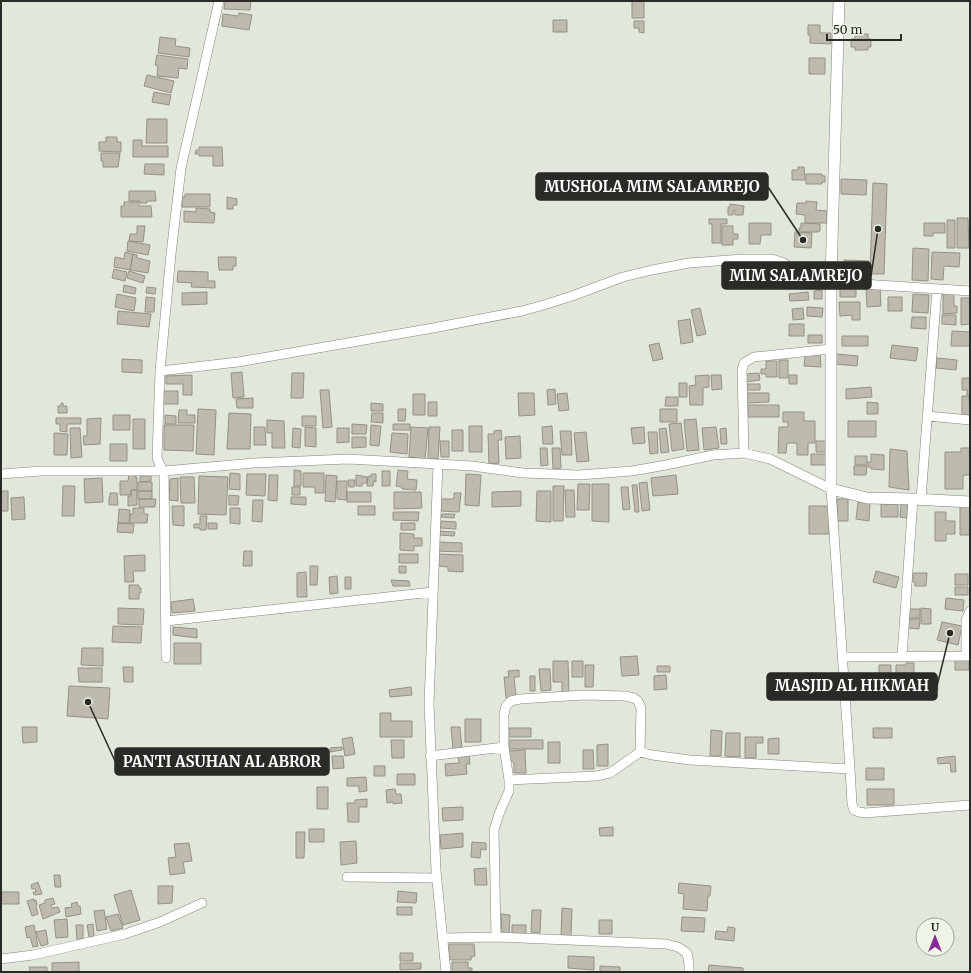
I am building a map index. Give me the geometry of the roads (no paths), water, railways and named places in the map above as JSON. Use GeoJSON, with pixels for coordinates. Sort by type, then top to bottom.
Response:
{"type":"FeatureCollection","features":[{"type":"Feature","properties":{"kind":"street"},"geometry":{"type":"LineString","coordinates":[[166,658],[164,471],[157,458],[160,371],[181,168],[219,1]]}},
{"type":"Feature","properties":{"kind":"street"},"geometry":{"type":"LineString","coordinates":[[839,1],[831,279],[831,489],[852,804],[854,810],[865,813],[970,805]]}},
{"type":"Feature","properties":{"kind":"street"},"geometry":{"type":"LineString","coordinates":[[160,371],[238,362],[433,328],[522,310],[566,298],[623,278],[689,263],[743,259],[772,259],[784,263],[799,277],[970,291]]}},
{"type":"Feature","properties":{"kind":"street"},"geometry":{"type":"LineString","coordinates":[[902,656],[917,499],[927,416],[937,289]]}},
{"type":"Feature","properties":{"kind":"street"},"geometry":{"type":"LineString","coordinates":[[744,453],[742,370],[744,363],[754,357],[831,349]]}},
{"type":"Feature","properties":{"kind":"street"},"geometry":{"type":"LineString","coordinates":[[927,416],[970,420]]}},
{"type":"Feature","properties":{"kind":"street"},"geometry":{"type":"LineString","coordinates":[[1,474],[41,471],[164,471],[246,464],[348,459],[472,466],[523,473],[579,475],[632,471],[713,455],[744,453],[770,459],[831,489],[867,498],[970,502]]}},
{"type":"Feature","properties":{"kind":"street"},"geometry":{"type":"LineString","coordinates":[[438,464],[429,704],[436,878],[446,972]]}},
{"type":"Feature","properties":{"kind":"street"},"geometry":{"type":"LineString","coordinates":[[166,621],[433,592]]}},
{"type":"Feature","properties":{"kind":"street"},"geometry":{"type":"LineString","coordinates":[[842,657],[968,656],[966,620],[970,611]]}},
{"type":"Feature","properties":{"kind":"street"},"geometry":{"type":"LineString","coordinates":[[496,937],[494,830],[498,814],[509,791],[509,780],[504,747],[504,714],[506,706],[511,701],[535,697],[626,696],[634,698],[641,708],[640,752]]}},
{"type":"Feature","properties":{"kind":"street"},"geometry":{"type":"LineString","coordinates":[[430,756],[504,747]]}},
{"type":"Feature","properties":{"kind":"street"},"geometry":{"type":"LineString","coordinates":[[509,780],[596,776],[610,773],[640,752],[690,760],[850,769]]}},
{"type":"Feature","properties":{"kind":"street"},"geometry":{"type":"LineString","coordinates":[[347,877],[436,878]]}},
{"type":"Feature","properties":{"kind":"street"},"geometry":{"type":"LineString","coordinates":[[1,960],[33,955],[125,934],[160,922],[202,903]]}},
{"type":"Feature","properties":{"kind":"street"},"geometry":{"type":"LineString","coordinates":[[442,938],[496,937],[666,944],[678,947],[687,953],[689,972]]}},
{"type":"Feature","properties":{"kind":"place","name":"MIM SALAMREJO"},"geometry":{"type":"Point","coordinates":[878,229]}},
{"type":"Feature","properties":{"kind":"place","name":"MUSHOLA MIM SALAMREJO"},"geometry":{"type":"Point","coordinates":[803,240]}},
{"type":"Feature","properties":{"kind":"place","name":"MASJID AL HIKMAH"},"geometry":{"type":"Point","coordinates":[950,633]}},
{"type":"Feature","properties":{"kind":"place","name":"PANTI ASUHAN AL ABROR"},"geometry":{"type":"Point","coordinates":[88,702]}}]}
